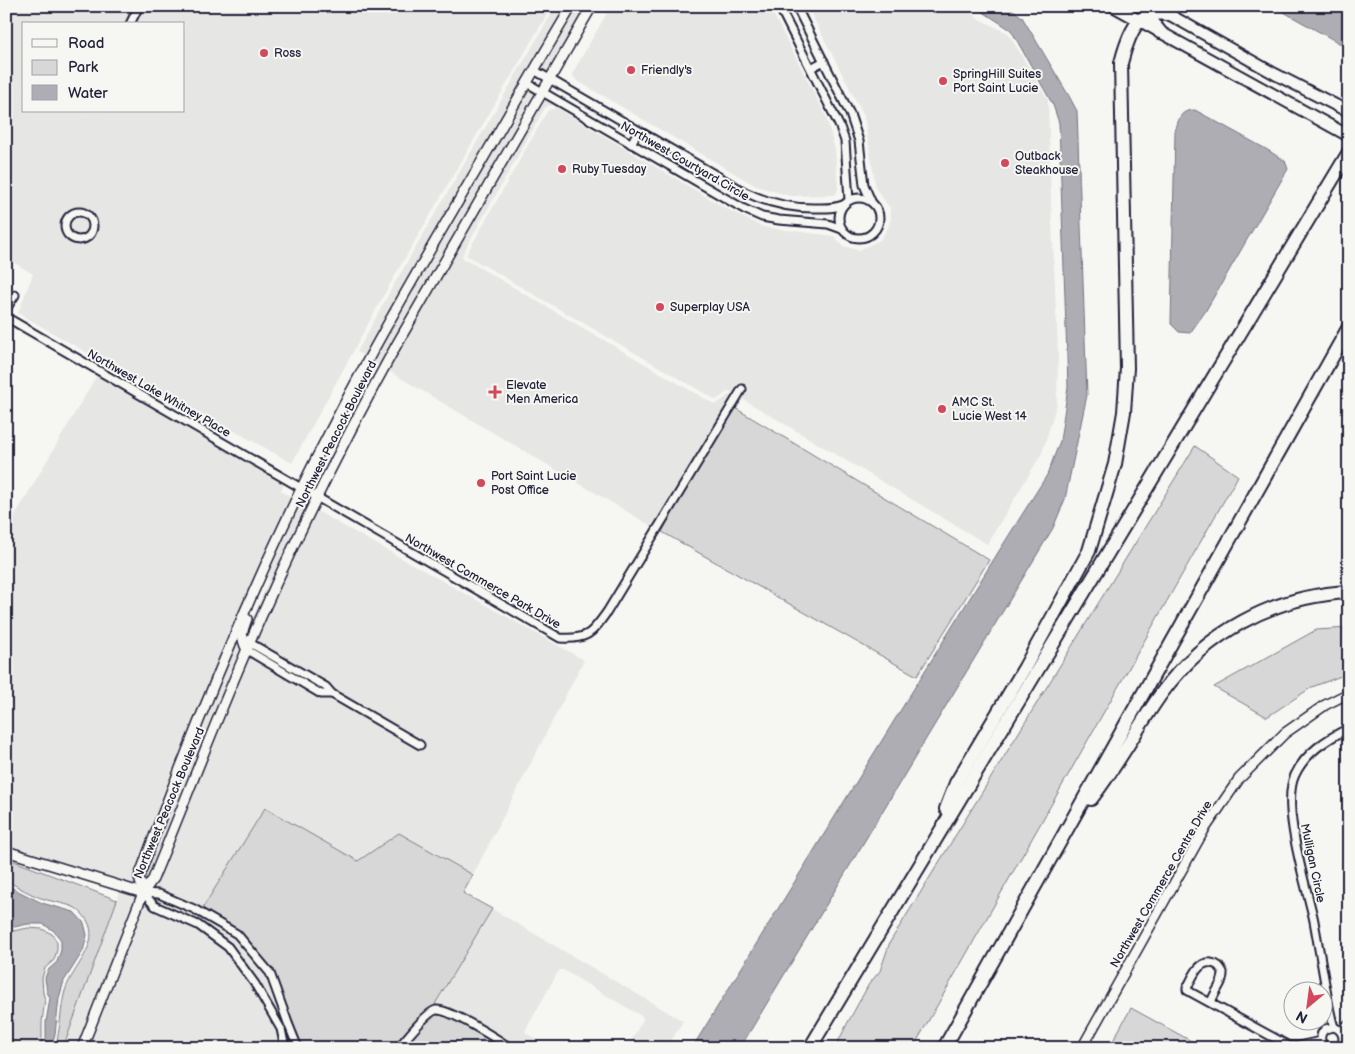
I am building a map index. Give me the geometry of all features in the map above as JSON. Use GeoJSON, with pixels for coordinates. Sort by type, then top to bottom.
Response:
{"type":"FeatureCollection","features":[{"type":"Feature","properties":{"kind":"highway"},"geometry":{"type":"LineString","coordinates":[[1148,12],[1167,14]]}},
{"type":"Feature","properties":{"kind":"highway"},"geometry":{"type":"LineString","coordinates":[[1148,12],[1153,24],[1160,32]]}},
{"type":"Feature","properties":{"kind":"highway"},"geometry":{"type":"LineString","coordinates":[[936,837],[956,783],[1034,651],[1089,551],[1115,464],[1124,412],[1127,368],[1121,63],[1128,41],[1148,12]]}},
{"type":"Feature","properties":{"kind":"highway"},"geometry":{"type":"LineString","coordinates":[[810,1048],[1349,152]]}},
{"type":"Feature","properties":{"kind":"highway"},"geometry":{"type":"LineString","coordinates":[[944,1048],[1349,327]]}},
{"type":"Feature","properties":{"kind":"highway"},"geometry":{"type":"LineString","coordinates":[[1064,834],[1098,790],[1161,694],[1179,672],[1202,650],[1235,626],[1264,610],[1316,596],[1349,592]]}},
{"type":"Feature","properties":{"kind":"main road"},"geometry":{"type":"LineString","coordinates":[[1113,6],[1148,12]]}},
{"type":"Feature","properties":{"kind":"main road"},"geometry":{"type":"LineString","coordinates":[[1167,14],[1345,110]]}},
{"type":"Feature","properties":{"kind":"main road"},"geometry":{"type":"LineString","coordinates":[[1160,32],[1349,136]]}},
{"type":"Feature","properties":{"kind":"street"},"geometry":{"type":"LineString","coordinates":[[131,22],[139,6]]}},
{"type":"Feature","properties":{"kind":"street","name":"Northwest Peacock Boulevard"},"geometry":{"type":"LineString","coordinates":[[143,893],[139,878],[173,787],[233,637],[301,488],[428,252],[572,6]]}},
{"type":"Feature","properties":{"kind":"street","name":"Northwest Peacock Boulevard"},"geometry":{"type":"LineString","coordinates":[[82,1048],[143,893],[152,882],[248,646],[317,497],[384,368],[592,6]]}},
{"type":"Feature","properties":{"kind":"street"},"geometry":{"type":"LineString","coordinates":[[779,6],[840,127],[845,141],[846,202]]}},
{"type":"Feature","properties":{"kind":"street"},"geometry":{"type":"LineString","coordinates":[[796,6],[856,129],[861,150],[864,185],[880,217],[876,229],[871,234],[859,238],[848,235],[842,229],[838,218],[839,211],[846,202],[858,197],[871,201]]}},
{"type":"Feature","properties":{"kind":"street"},"geometry":{"type":"LineString","coordinates":[[811,68],[824,61]]}},
{"type":"Feature","properties":{"kind":"street","name":"Northwest Courtyard Circle"},"geometry":{"type":"LineString","coordinates":[[534,70],[760,199],[776,205],[795,208],[833,209],[846,202]]}},
{"type":"Feature","properties":{"kind":"street","name":"Northwest Courtyard Circle"},"geometry":{"type":"LineString","coordinates":[[527,83],[744,209],[779,220],[828,224],[842,229]]}},
{"type":"Feature","properties":{"kind":"street"},"geometry":{"type":"LineString","coordinates":[[631,144],[638,131]]}},
{"type":"Feature","properties":{"kind":"street"},"geometry":{"type":"LineString","coordinates":[[76,212],[85,213],[91,218],[93,223],[91,234],[81,240],[71,238],[64,228],[66,219],[70,214],[76,212]]}},
{"type":"Feature","properties":{"kind":"street"},"geometry":{"type":"LineString","coordinates":[[6,309],[14,295]]}},
{"type":"Feature","properties":{"kind":"street","name":"Northwest Lake Whitney Place"},"geometry":{"type":"LineString","coordinates":[[6,317],[301,488]]}},
{"type":"Feature","properties":{"kind":"street","name":"Northwest Commerce Park Drive"},"geometry":{"type":"LineString","coordinates":[[301,488],[548,632],[560,638],[573,639],[585,637],[596,628],[742,389]]}},
{"type":"Feature","properties":{"kind":"street"},"geometry":{"type":"LineString","coordinates":[[266,565],[265,581],[242,632],[242,641],[321,694],[332,694],[420,745]]}},
{"type":"Feature","properties":{"kind":"street","name":"Northwest Commerce Centre Drive"},"geometry":{"type":"LineString","coordinates":[[1082,1048],[1204,830],[1239,779],[1285,733],[1349,693]]}},
{"type":"Feature","properties":{"kind":"street","name":"Mulligan Circle"},"geometry":{"type":"LineString","coordinates":[[1334,1027],[1300,862],[1290,791],[1294,776],[1306,757],[1323,743],[1349,728]]}},
{"type":"Feature","properties":{"kind":"street"},"geometry":{"type":"LineString","coordinates":[[6,851],[143,893],[159,894],[194,909],[236,934],[270,973],[298,1048]]}},
{"type":"Feature","properties":{"kind":"street"},"geometry":{"type":"LineString","coordinates":[[143,893],[155,906],[198,925],[228,947],[255,984],[281,1029],[285,1048]]}},
{"type":"Feature","properties":{"kind":"street"},"geometry":{"type":"LineString","coordinates":[[1211,1003],[1224,972],[1219,965],[1206,963],[1195,973],[1187,990],[1289,1046],[1321,1041]]}},
{"type":"Feature","properties":{"kind":"street"},"geometry":{"type":"LineString","coordinates":[[398,1048],[427,1015],[436,1010],[450,1012],[511,1048]]}},
{"type":"Feature","properties":{"kind":"street"},"geometry":{"type":"LineString","coordinates":[[1341,1032],[1349,1023]]}},
{"type":"Feature","properties":{"kind":"street"},"geometry":{"type":"LineString","coordinates":[[1326,1048],[1321,1041],[1322,1032],[1329,1027],[1334,1027],[1341,1032],[1343,1040],[1338,1048]]}},
{"type":"Feature","properties":{"kind":"shaded area"},"geometry":{"type":"Polygon","coordinates":[[[6,6],[552,6],[390,284],[292,463],[211,418],[178,405],[18,313],[33,274],[6,258],[6,6]]]}},
{"type":"Feature","properties":{"kind":"shaded area"},"geometry":{"type":"Polygon","coordinates":[[[556,6],[567,6],[366,357],[357,352],[393,286],[556,6]]]}},
{"type":"Feature","properties":{"kind":"shaded area"},"geometry":{"type":"Polygon","coordinates":[[[576,6],[587,6],[548,73],[540,68],[576,6]]]}},
{"type":"Feature","properties":{"kind":"shaded area"},"geometry":{"type":"Polygon","coordinates":[[[611,6],[769,6],[826,116],[835,150],[838,190],[835,195],[790,196],[756,186],[576,80],[572,74],[611,6]]]}},
{"type":"Feature","properties":{"kind":"shaded area"},"geometry":{"type":"Polygon","coordinates":[[[807,6],[962,6],[979,19],[1008,33],[1048,100],[1058,352],[1057,403],[1042,453],[987,544],[729,391],[716,400],[466,255],[548,110],[557,108],[727,209],[763,227],[834,236],[843,246],[859,250],[880,240],[888,228],[891,219],[890,208],[876,189],[864,116],[807,6]]]}},
{"type":"Feature","properties":{"kind":"shaded area"},"geometry":{"type":"Polygon","coordinates":[[[528,89],[536,94],[380,366],[372,361],[528,89]]]}},
{"type":"Feature","properties":{"kind":"shaded area"},"geometry":{"type":"Polygon","coordinates":[[[543,97],[555,105],[545,108],[462,255],[463,258],[714,404],[717,404],[729,395],[732,397],[653,527],[387,370],[543,97]]]}},
{"type":"Feature","properties":{"kind":"shaded area"},"geometry":{"type":"Polygon","coordinates":[[[97,375],[284,483],[281,491],[293,498],[230,635],[193,724],[135,876],[137,886],[6,846],[6,531],[97,375]]]}},
{"type":"Feature","properties":{"kind":"shaded area"},"geometry":{"type":"Polygon","coordinates":[[[299,501],[308,507],[247,641],[246,633],[268,582],[270,566],[299,501]]]}},
{"type":"Feature","properties":{"kind":"shaded area"},"geometry":{"type":"Polygon","coordinates":[[[315,510],[584,660],[473,875],[399,833],[359,861],[266,809],[202,909],[161,890],[151,889],[248,656],[319,697],[332,699],[421,750],[425,743],[336,692],[329,683],[255,641],[315,510]]]}},
{"type":"Feature","properties":{"kind":"shaded area"},"geometry":{"type":"Polygon","coordinates":[[[238,635],[238,643],[242,650],[149,879],[145,884],[143,877],[186,762],[238,635]]]}},
{"type":"Feature","properties":{"kind":"shaded area"},"geometry":{"type":"Polygon","coordinates":[[[120,890],[138,896],[78,1048],[63,1048],[117,900],[120,890]]]}},
{"type":"Feature","properties":{"kind":"shaded area"},"geometry":{"type":"Polygon","coordinates":[[[153,898],[158,898],[192,913],[234,937],[266,975],[283,1023],[258,981],[230,944],[201,922],[153,898]]]}},
{"type":"Feature","properties":{"kind":"shaded area"},"geometry":{"type":"Polygon","coordinates":[[[144,900],[153,910],[196,929],[225,951],[252,986],[277,1031],[281,1048],[86,1048],[144,900]]]}},
{"type":"Feature","properties":{"kind":"shaded area"},"geometry":{"type":"Polygon","coordinates":[[[492,909],[683,1021],[667,1048],[627,1048],[643,1017],[563,970],[558,972],[525,1031],[551,1048],[520,1048],[452,1009],[435,1005],[492,909]]]}},
{"type":"Feature","properties":{"kind":"shaded area"},"geometry":{"type":"Polygon","coordinates":[[[285,1028],[294,1048],[289,1048],[285,1028]]]}},
{"type":"Feature","properties":{"kind":"green space"},"geometry":{"type":"Polygon","coordinates":[[[735,408],[989,560],[917,676],[662,532],[735,408]]]}},
{"type":"Feature","properties":{"kind":"green space"},"geometry":{"type":"Polygon","coordinates":[[[1195,446],[1238,476],[913,1048],[835,1048],[869,984],[880,971],[890,942],[1195,446]]]}},
{"type":"Feature","properties":{"kind":"green space"},"geometry":{"type":"Polygon","coordinates":[[[1349,628],[1349,673],[1312,687],[1267,717],[1214,687],[1316,630],[1349,628]]]}},
{"type":"Feature","properties":{"kind":"green space"},"geometry":{"type":"Polygon","coordinates":[[[265,808],[358,861],[399,833],[473,875],[463,893],[492,909],[435,1004],[437,1006],[424,1013],[395,1045],[389,1048],[303,1048],[273,970],[240,931],[202,909],[265,808]]]}},
{"type":"Feature","properties":{"kind":"green space"},"geometry":{"type":"Polygon","coordinates":[[[6,858],[117,900],[63,1048],[55,1048],[63,998],[69,981],[87,950],[91,930],[87,919],[77,909],[39,897],[6,880],[6,858]]]}},
{"type":"Feature","properties":{"kind":"green space"},"geometry":{"type":"Polygon","coordinates":[[[6,928],[13,931],[28,928],[42,929],[52,934],[57,942],[54,960],[45,968],[42,978],[45,999],[42,1022],[42,1048],[6,1048],[6,928]]]}},
{"type":"Feature","properties":{"kind":"green space"},"geometry":{"type":"Polygon","coordinates":[[[1131,1008],[1204,1048],[1109,1048],[1131,1008]]]}},
{"type":"Feature","properties":{"kind":"green space"},"geometry":{"type":"Polygon","coordinates":[[[436,1015],[448,1016],[499,1046],[498,1048],[403,1048],[429,1019],[436,1015]]]}},
{"type":"Feature","properties":{"kind":"water"},"geometry":{"type":"Polygon","coordinates":[[[974,6],[1008,6],[1022,17],[1077,111],[1087,395],[1065,499],[1053,528],[740,1048],[692,1048],[1047,475],[1060,441],[1068,387],[1059,123],[1053,105],[1011,30],[974,6]]]}},
{"type":"Feature","properties":{"kind":"water"},"geometry":{"type":"Polygon","coordinates":[[[1273,6],[1349,6],[1349,47],[1339,43],[1273,6]]]}},
{"type":"Feature","properties":{"kind":"water"},"geometry":{"type":"Polygon","coordinates":[[[1195,110],[1285,161],[1288,169],[1205,312],[1190,333],[1179,332],[1171,324],[1175,131],[1179,118],[1183,113],[1195,110]]]}},
{"type":"Feature","properties":{"kind":"water"},"geometry":{"type":"Polygon","coordinates":[[[6,885],[42,903],[74,912],[84,923],[87,935],[83,951],[64,981],[59,998],[55,1034],[51,1048],[46,1048],[46,1022],[50,998],[45,978],[48,970],[57,962],[61,950],[61,940],[54,931],[43,924],[28,924],[14,927],[6,924],[6,885]]]}},
{"type":"Feature","properties":{"kind":"place","name":"Ross"},"geometry":{"type":"Point","coordinates":[264,53]}},
{"type":"Feature","properties":{"kind":"place","name":"Friendly's"},"geometry":{"type":"Point","coordinates":[631,70]}},
{"type":"Feature","properties":{"kind":"place","name":"SpringHill Suites Port Saint Lucie"},"geometry":{"type":"Point","coordinates":[943,81]}},
{"type":"Feature","properties":{"kind":"place","name":"Outback Steakhouse"},"geometry":{"type":"Point","coordinates":[1005,163]}},
{"type":"Feature","properties":{"kind":"place","name":"Ruby Tuesday"},"geometry":{"type":"Point","coordinates":[562,169]}},
{"type":"Feature","properties":{"kind":"place","name":"Superplay USA"},"geometry":{"type":"Point","coordinates":[660,307]}},
{"type":"Feature","properties":{"kind":"place","name":"Elevate Men America"},"geometry":{"type":"Point","coordinates":[495,392]}},
{"type":"Feature","properties":{"kind":"place","name":"AMC St. Lucie West 14"},"geometry":{"type":"Point","coordinates":[942,409]}},
{"type":"Feature","properties":{"kind":"place","name":"Port Saint Lucie Post Office"},"geometry":{"type":"Point","coordinates":[481,483]}}]}
